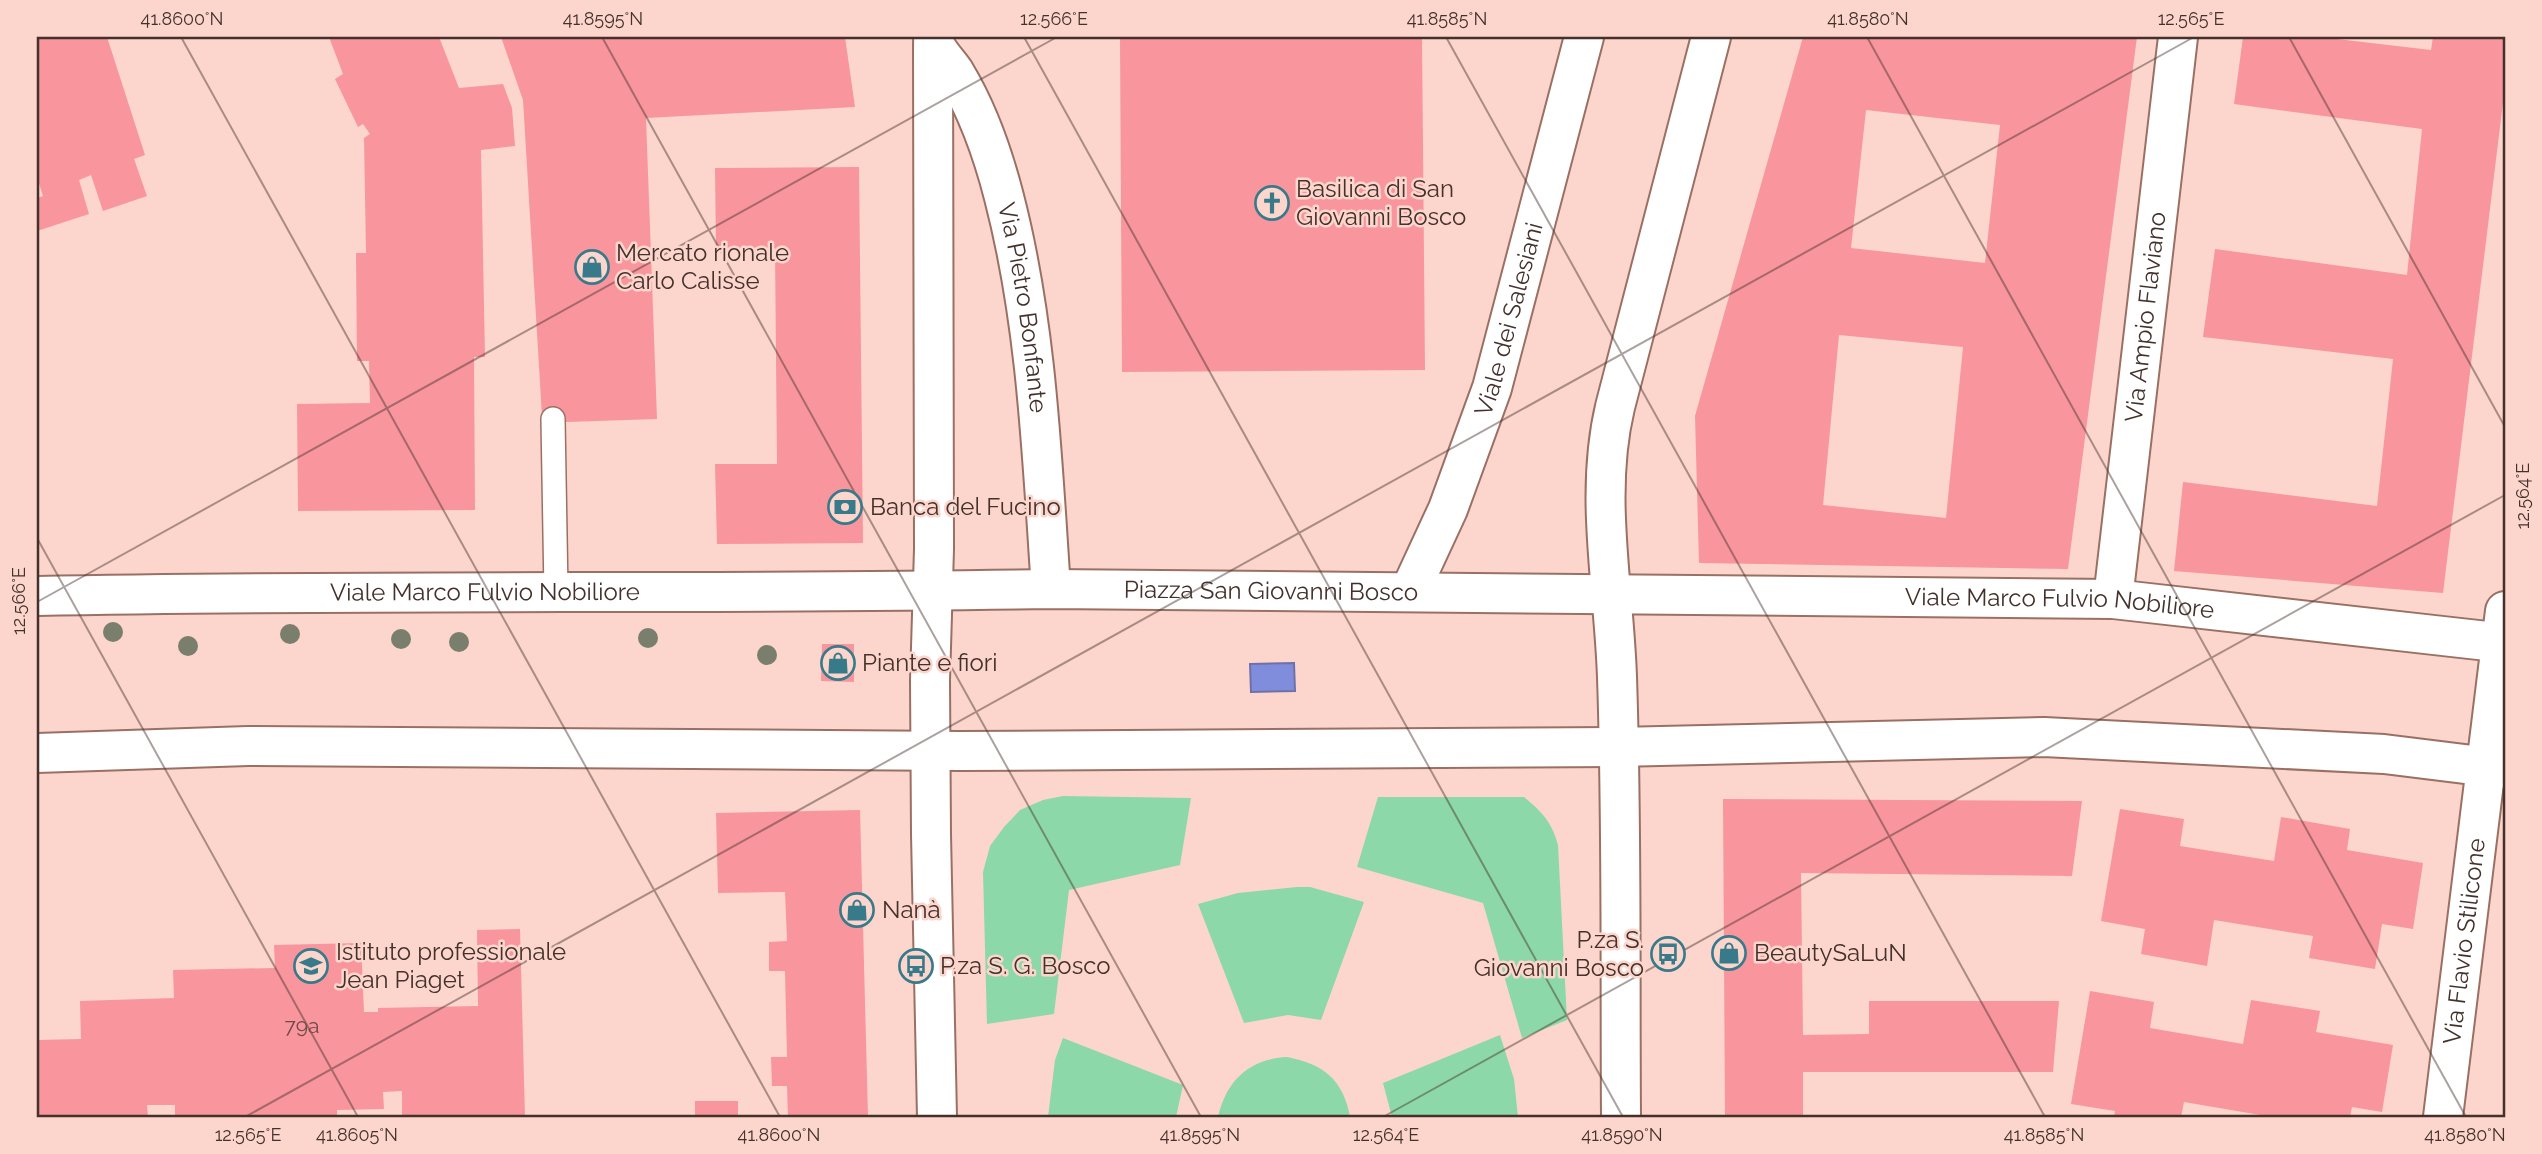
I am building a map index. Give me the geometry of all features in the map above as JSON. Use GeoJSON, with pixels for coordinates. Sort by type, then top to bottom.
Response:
{"type":"FeatureCollection","features":[{"type":"Feature","properties":{"kind":"street","name":"Viale dei Salesiani"},"geometry":{"type":"LineString","coordinates":[[1410,592],[1448,509],[1492,388],[1584,37]]}},
{"type":"Feature","properties":{"kind":"street"},"geometry":{"type":"LineString","coordinates":[[1621,1117],[1617,676],[1604,485],[1609,430],[1712,37]]}},
{"type":"Feature","properties":{"kind":"street","name":"Via Ampio Flaviano"},"geometry":{"type":"LineString","coordinates":[[2113,599],[2178,37]]}},
{"type":"Feature","properties":{"kind":"street","name":"Via Pietro Bonfante"},"geometry":{"type":"LineString","coordinates":[[933,40],[973,104],[994,161],[1012,230],[1036,382],[1051,589]]}},
{"type":"Feature","properties":{"kind":"street","name":"Via Pietro Bonfante"},"geometry":{"type":"LineString","coordinates":[[933,40],[934,591]]}},
{"type":"Feature","properties":{"kind":"street","name":"Piazza San Giovanni Bosco"},"geometry":{"type":"LineString","coordinates":[[934,591],[1051,589],[1612,594]]}},
{"type":"Feature","properties":{"kind":"street"},"geometry":{"type":"LineString","coordinates":[[934,591],[930,680],[937,1117]]}},
{"type":"Feature","properties":{"kind":"street","name":"Viale Marco Fulvio Nobiliore"},"geometry":{"type":"LineString","coordinates":[[37,596],[246,592],[934,591]]}},
{"type":"Feature","properties":{"kind":"street","name":"Viale Marco Fulvio Nobiliore"},"geometry":{"type":"LineString","coordinates":[[1612,594],[2113,599],[2504,632]]}},
{"type":"Feature","properties":{"kind":"street","name":"Via Flavio Stilicone"},"geometry":{"type":"LineString","coordinates":[[2443,1117],[2496,768],[2504,632]]}},
{"type":"Feature","properties":{"kind":"street"},"geometry":{"type":"LineString","coordinates":[[37,753],[248,746],[931,750],[1618,747],[2044,737],[2384,754],[2496,768]]}},
{"type":"Feature","properties":{"kind":"lane"},"geometry":{"type":"LineString","coordinates":[[554,419],[556,592]]}},
{"type":"Feature","properties":{"kind":"green space"},"geometry":{"type":"Polygon","coordinates":[[[1063,796],[1191,798],[1180,865],[1069,890],[1054,1014],[987,1024],[983,872],[990,846],[1020,810],[1043,800],[1063,796]]]}},
{"type":"Feature","properties":{"kind":"green space"},"geometry":{"type":"Polygon","coordinates":[[[1378,797],[1524,797],[1541,813],[1553,830],[1558,845],[1567,1020],[1522,1038],[1483,903],[1357,867],[1378,797]]]}},
{"type":"Feature","properties":{"kind":"green space"},"geometry":{"type":"Polygon","coordinates":[[[1310,887],[1364,902],[1321,1020],[1288,1015],[1244,1023],[1198,904],[1238,893],[1310,887]]]}},
{"type":"Feature","properties":{"kind":"green space"},"geometry":{"type":"Polygon","coordinates":[[[1500,1035],[1514,1079],[1518,1117],[1392,1117],[1383,1083],[1500,1035]]]}},
{"type":"Feature","properties":{"kind":"green space"},"geometry":{"type":"Polygon","coordinates":[[[1063,1038],[1183,1085],[1176,1117],[1048,1117],[1055,1060],[1063,1038]]]}},
{"type":"Feature","properties":{"kind":"green space"},"geometry":{"type":"Polygon","coordinates":[[[1287,1057],[1311,1064],[1329,1075],[1342,1093],[1350,1117],[1218,1117],[1227,1093],[1241,1074],[1261,1062],[1287,1057]]]}},
{"type":"Feature","properties":{"kind":"water"},"geometry":{"type":"Polygon","coordinates":[[[1294,663],[1295,691],[1251,692],[1250,664],[1294,663]]]}},
{"type":"Feature","properties":{"kind":"building"},"geometry":{"type":"Polygon","coordinates":[[[37,37],[107,37],[145,155],[134,159],[147,196],[103,211],[91,175],[79,180],[89,214],[37,231],[37,198],[43,196],[37,177],[37,37]]]}},
{"type":"Feature","properties":{"kind":"building"},"geometry":{"type":"Polygon","coordinates":[[[329,37],[439,37],[459,88],[503,84],[512,108],[515,146],[481,150],[485,357],[474,357],[475,510],[298,511],[297,404],[370,403],[369,361],[357,361],[356,253],[366,253],[364,138],[370,134],[363,124],[358,127],[335,79],[343,74],[329,37]]]}},
{"type":"Feature","properties":{"kind":"building","name":"Mercato rionale Carlo Calisse"},"geometry":{"type":"Polygon","coordinates":[[[501,37],[845,37],[855,107],[646,118],[657,419],[567,422],[542,416],[523,100],[501,37]]]}},
{"type":"Feature","properties":{"kind":"building","name":"Basilica di San Giovanni Bosco"},"geometry":{"type":"Polygon","coordinates":[[[1120,37],[1422,37],[1425,370],[1122,372],[1120,37]]]}},
{"type":"Feature","properties":{"kind":"building"},"geometry":{"type":"Polygon","coordinates":[[[1803,37],[2137,37],[2068,569],[1699,563],[1695,416],[1803,37]],[[1866,110],[1851,248],[1985,263],[2000,125],[1866,110]],[[1839,335],[1823,505],[1946,518],[1963,347],[1839,335]]]}},
{"type":"Feature","properties":{"kind":"building"},"geometry":{"type":"Polygon","coordinates":[[[2243,37],[2320,37],[2431,50],[2433,37],[2505,37],[2505,86],[2443,593],[2174,571],[2183,482],[2377,506],[2393,359],[2203,337],[2215,249],[2407,275],[2422,129],[2234,104],[2243,37]]]}},
{"type":"Feature","properties":{"kind":"building"},"geometry":{"type":"Polygon","coordinates":[[[859,167],[863,543],[717,544],[715,464],[777,464],[775,248],[716,248],[715,168],[859,167]]]}},
{"type":"Feature","properties":{"kind":"building","name":"Piante e fiori"},"geometry":{"type":"Polygon","coordinates":[[[822,644],[854,644],[854,682],[821,681],[822,644]]]}},
{"type":"Feature","properties":{"kind":"building"},"geometry":{"type":"Polygon","coordinates":[[[1723,799],[2082,801],[2072,876],[1801,873],[1803,1035],[1869,1034],[1869,1001],[2059,1001],[2053,1072],[1803,1072],[1803,1117],[1725,1117],[1723,799]]]}},
{"type":"Feature","properties":{"kind":"building"},"geometry":{"type":"Polygon","coordinates":[[[2120,809],[2184,819],[2180,846],[2274,861],[2281,817],[2350,829],[2347,850],[2423,863],[2413,929],[2382,924],[2375,969],[2309,958],[2313,936],[2214,920],[2207,966],[2141,954],[2145,929],[2101,921],[2120,809]]]}},
{"type":"Feature","properties":{"kind":"building"},"geometry":{"type":"Polygon","coordinates":[[[860,810],[868,1117],[788,1117],[787,1086],[772,1086],[771,1057],[787,1057],[785,971],[769,971],[769,942],[787,941],[785,892],[718,893],[716,813],[860,810]]]}},
{"type":"Feature","properties":{"kind":"building"},"geometry":{"type":"Polygon","coordinates":[[[520,929],[525,1117],[402,1117],[402,1091],[383,1092],[384,1109],[337,1110],[337,1117],[175,1117],[175,1105],[147,1105],[148,1117],[37,1117],[37,1040],[81,1039],[80,1001],[174,998],[173,970],[275,968],[274,945],[361,943],[364,1012],[378,1012],[378,1008],[478,1006],[477,930],[520,929]]]}},
{"type":"Feature","properties":{"kind":"building"},"geometry":{"type":"Polygon","coordinates":[[[2090,991],[2154,1002],[2150,1028],[2243,1044],[2251,1000],[2320,1011],[2316,1032],[2393,1045],[2382,1112],[2352,1107],[2350,1117],[2272,1117],[2184,1102],[2181,1117],[2114,1117],[2115,1111],[2071,1104],[2090,991]]]}},
{"type":"Feature","properties":{"kind":"building"},"geometry":{"type":"Polygon","coordinates":[[[695,1101],[738,1101],[738,1117],[695,1117],[695,1101]]]}},
{"type":"Feature","properties":{"kind":"place","name":"Basilica di San Giovanni Bosco"},"geometry":{"type":"Point","coordinates":[1272,203]}},
{"type":"Feature","properties":{"kind":"place","name":"Mercato rionale Carlo Calisse"},"geometry":{"type":"Point","coordinates":[592,267]}},
{"type":"Feature","properties":{"kind":"place","name":"Banca del Fucino"},"geometry":{"type":"Point","coordinates":[845,507]}},
{"type":"Feature","properties":{"kind":"place","name":"Piante e fiori"},"geometry":{"type":"Point","coordinates":[838,663]}},
{"type":"Feature","properties":{"kind":"place","name":"Nanà"},"geometry":{"type":"Point","coordinates":[857,910]}},
{"type":"Feature","properties":{"kind":"place","name":"BeautySaLuN"},"geometry":{"type":"Point","coordinates":[1729,953]}},
{"type":"Feature","properties":{"kind":"place","name":"P.za S. Giovanni Bosco"},"geometry":{"type":"Point","coordinates":[1668,954]}},
{"type":"Feature","properties":{"kind":"place","name":"Istituto professionale Jean Piaget"},"geometry":{"type":"Point","coordinates":[311,966]}},
{"type":"Feature","properties":{"kind":"place","name":"P.za S. G. Bosco"},"geometry":{"type":"Point","coordinates":[916,966]}}]}
